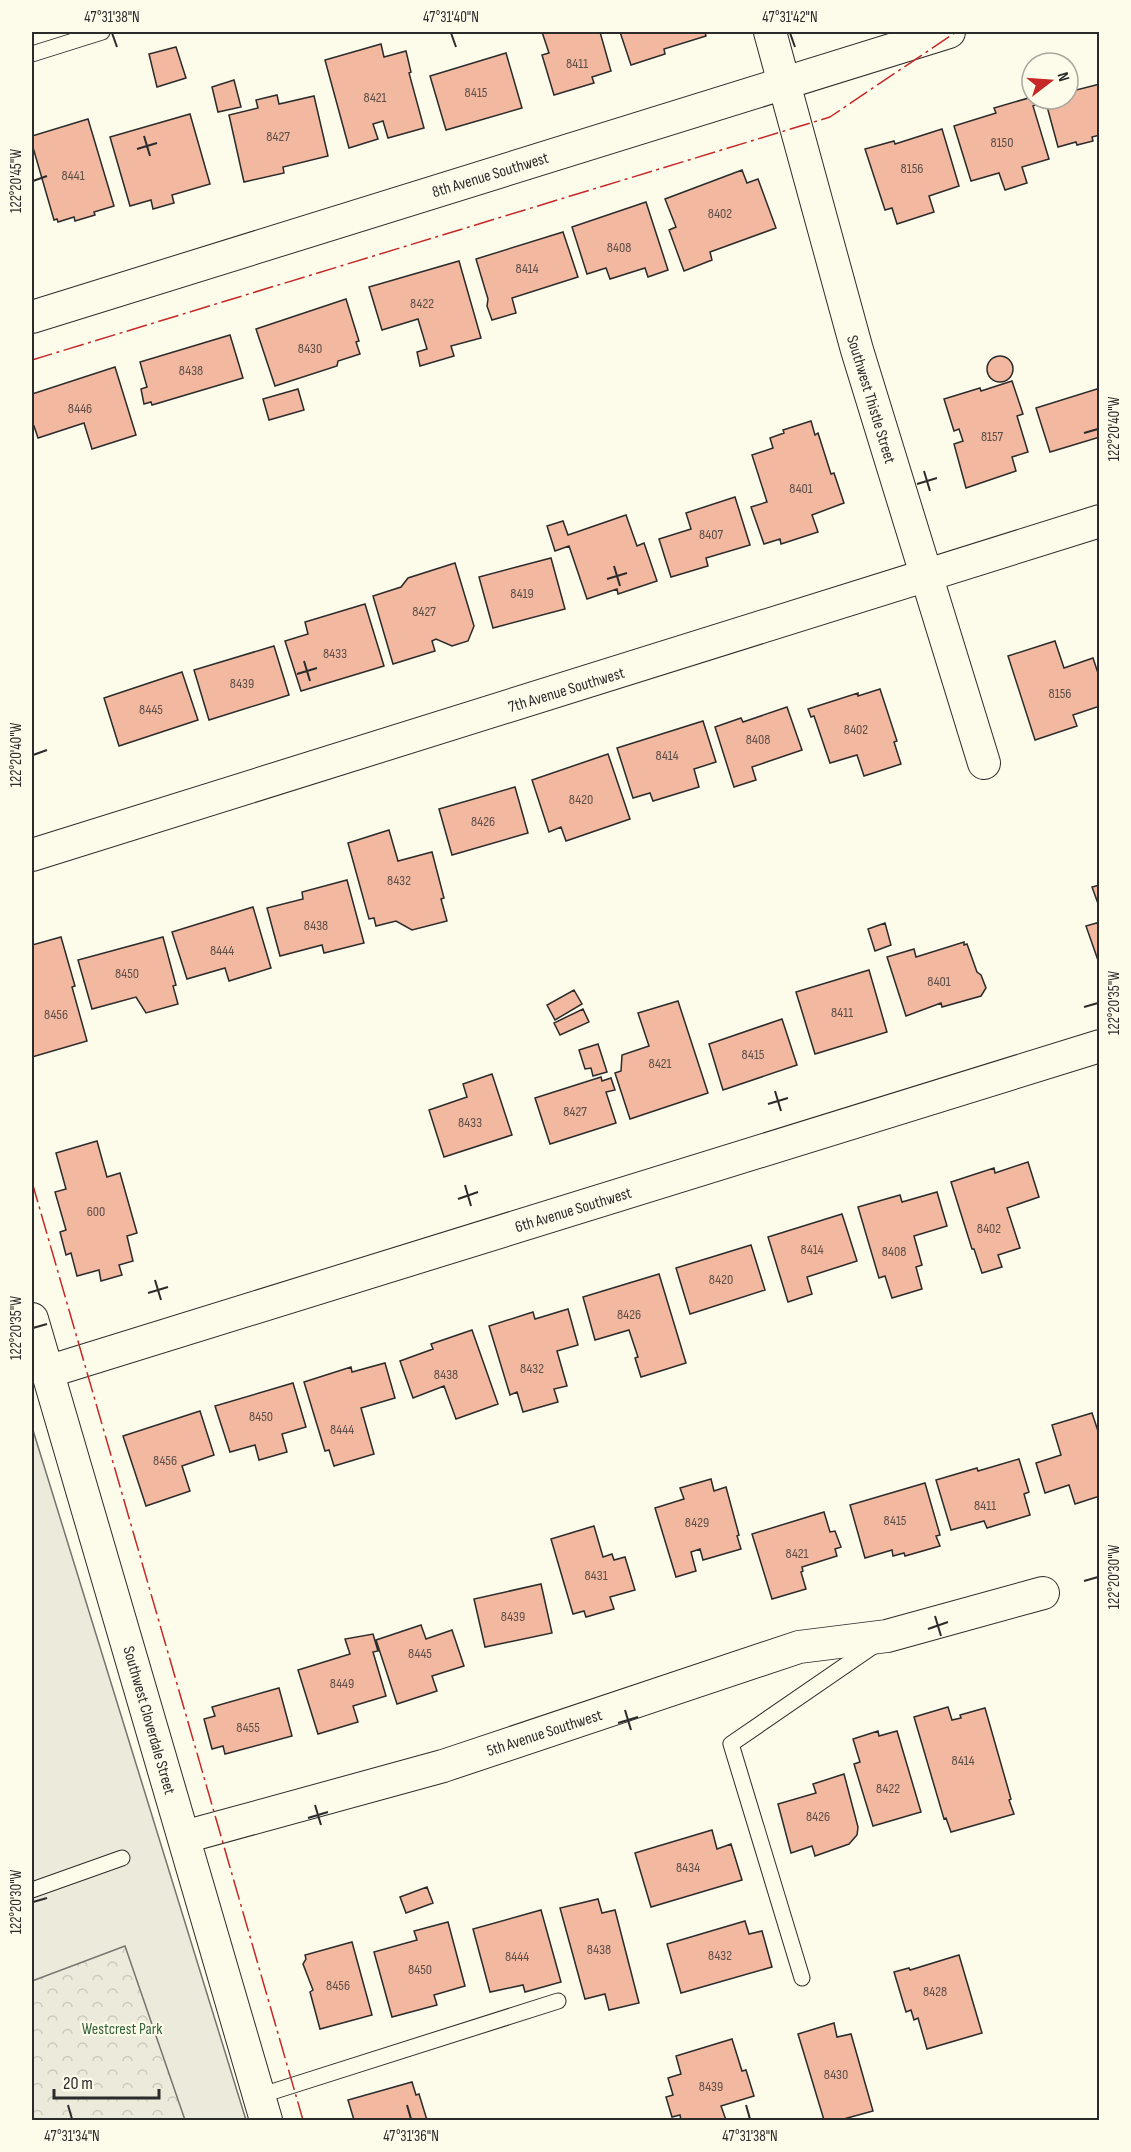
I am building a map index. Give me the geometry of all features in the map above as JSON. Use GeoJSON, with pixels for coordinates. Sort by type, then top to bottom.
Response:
{"type":"FeatureCollection","features":[{"type":"Feature","properties":{"kind":"street","name":"Southwest Thistle Street"},"geometry":{"type":"LineString","coordinates":[[770,32],[856,350],[984,763]]}},
{"type":"Feature","properties":{"kind":"street","name":"8th Avenue Southwest"},"geometry":{"type":"LineString","coordinates":[[32,318],[949,32]]}},
{"type":"Feature","properties":{"kind":"street","name":"7th Avenue Southwest"},"geometry":{"type":"LineString","coordinates":[[32,855],[1100,521]]}},
{"type":"Feature","properties":{"kind":"street","name":"6th Avenue Southwest"},"geometry":{"type":"LineString","coordinates":[[47,1371],[1100,1046]]}},
{"type":"Feature","properties":{"kind":"street","name":"Southwest Cloverdale Street"},"geometry":{"type":"LineString","coordinates":[[32,1319],[263,2108]]}},
{"type":"Feature","properties":{"kind":"street","name":"5th Avenue Southwest"},"geometry":{"type":"LineString","coordinates":[[184,1837],[443,1766],[799,1647],[887,1636],[1043,1593]]}},
{"type":"Feature","properties":{"kind":"lane"},"geometry":{"type":"LineString","coordinates":[[32,54],[102,32]]}},
{"type":"Feature","properties":{"kind":"lane"},"geometry":{"type":"LineString","coordinates":[[802,1978],[730,1744],[887,1636]]}},
{"type":"Feature","properties":{"kind":"lane"},"geometry":{"type":"LineString","coordinates":[[32,1890],[122,1858]]}},
{"type":"Feature","properties":{"kind":"lane"},"geometry":{"type":"LineString","coordinates":[[263,2108],[558,2001]]}},
{"type":"Feature","properties":{"kind":"green space","name":"Westcrest Park"},"geometry":{"type":"Polygon","coordinates":[[[32,1427],[246,2120],[32,2120],[32,1427]]]}},
{"type":"Feature","properties":{"kind":"green space"},"geometry":{"type":"Polygon","coordinates":[[[125,1946],[185,2120],[32,2120],[32,1981],[125,1946]]]}},
{"type":"Feature","properties":{"kind":"building"},"geometry":{"type":"Polygon","coordinates":[[[542,32],[600,32],[611,71],[592,77],[594,83],[554,95],[542,55],[549,53],[542,32]]]}},
{"type":"Feature","properties":{"kind":"building"},"geometry":{"type":"Polygon","coordinates":[[[620,32],[705,32],[706,36],[664,49],[665,54],[631,65],[620,32]]]}},
{"type":"Feature","properties":{"kind":"building"},"geometry":{"type":"Polygon","coordinates":[[[381,44],[384,57],[406,51],[411,72],[409,73],[424,128],[388,138],[383,121],[373,124],[378,139],[349,148],[325,60],[381,44]]]}},
{"type":"Feature","properties":{"kind":"building"},"geometry":{"type":"Polygon","coordinates":[[[176,47],[186,78],[157,87],[149,54],[176,47]]]}},
{"type":"Feature","properties":{"kind":"building"},"geometry":{"type":"Polygon","coordinates":[[[506,53],[522,108],[446,130],[430,76],[506,53]]]}},
{"type":"Feature","properties":{"kind":"building"},"geometry":{"type":"Polygon","coordinates":[[[234,80],[241,107],[218,112],[212,87],[234,80]]]}},
{"type":"Feature","properties":{"kind":"building"},"geometry":{"type":"Polygon","coordinates":[[[1100,84],[1100,135],[1092,137],[1093,141],[1077,145],[1076,142],[1058,147],[1048,111],[1080,111],[1080,89],[1100,84]]]}},
{"type":"Feature","properties":{"kind":"building"},"geometry":{"type":"Polygon","coordinates":[[[277,95],[279,104],[314,96],[328,156],[283,167],[284,173],[244,182],[229,115],[258,108],[256,100],[277,95]]]}},
{"type":"Feature","properties":{"kind":"building"},"geometry":{"type":"Polygon","coordinates":[[[1020,100],[1020,111],[1035,111],[1049,159],[1022,167],[1027,183],[1005,190],[999,173],[971,181],[954,126],[996,113],[994,108],[1020,100]]]}},
{"type":"Feature","properties":{"kind":"building"},"geometry":{"type":"Polygon","coordinates":[[[190,114],[210,184],[172,195],[174,203],[153,209],[151,200],[130,206],[110,137],[190,114]]]}},
{"type":"Feature","properties":{"kind":"building"},"geometry":{"type":"Polygon","coordinates":[[[88,119],[114,206],[75,221],[74,217],[58,222],[57,219],[54,220],[32,144],[32,136],[88,119]]]}},
{"type":"Feature","properties":{"kind":"building"},"geometry":{"type":"Polygon","coordinates":[[[942,129],[959,186],[929,196],[934,212],[897,224],[892,208],[885,210],[865,149],[894,141],[895,144],[942,129]]]}},
{"type":"Feature","properties":{"kind":"building"},"geometry":{"type":"Polygon","coordinates":[[[742,170],[747,183],[758,179],[776,228],[710,252],[712,260],[684,271],[669,230],[676,227],[665,199],[742,170]]]}},
{"type":"Feature","properties":{"kind":"building"},"geometry":{"type":"Polygon","coordinates":[[[646,202],[668,270],[648,277],[645,268],[610,279],[606,268],[587,274],[572,227],[646,202]]]}},
{"type":"Feature","properties":{"kind":"building"},"geometry":{"type":"Polygon","coordinates":[[[563,232],[578,277],[512,298],[516,313],[492,320],[476,259],[563,232]]]}},
{"type":"Feature","properties":{"kind":"building"},"geometry":{"type":"Polygon","coordinates":[[[459,261],[481,338],[451,346],[454,356],[420,366],[417,352],[427,349],[418,319],[382,330],[369,287],[459,261]]]}},
{"type":"Feature","properties":{"kind":"building"},"geometry":{"type":"Polygon","coordinates":[[[346,299],[359,341],[356,342],[360,354],[338,361],[337,366],[275,386],[256,329],[346,299]]]}},
{"type":"Feature","properties":{"kind":"building"},"geometry":{"type":"Polygon","coordinates":[[[230,335],[243,378],[152,405],[151,402],[144,404],[141,389],[147,387],[140,362],[230,335]]]}},
{"type":"Feature","properties":{"kind":"building"},"geometry":{"type":"Polygon","coordinates":[[[1000,356],[1010,359],[1013,369],[1010,379],[1000,382],[990,379],[987,369],[990,359],[1000,356]]]}},
{"type":"Feature","properties":{"kind":"building"},"geometry":{"type":"Polygon","coordinates":[[[115,367],[136,435],[92,449],[84,423],[38,438],[32,426],[32,394],[115,367]]]}},
{"type":"Feature","properties":{"kind":"building"},"geometry":{"type":"Polygon","coordinates":[[[1012,381],[1023,414],[1017,416],[1028,452],[1012,457],[1016,471],[966,488],[954,444],[963,441],[959,429],[954,431],[944,399],[1012,381]]]}},
{"type":"Feature","properties":{"kind":"building"},"geometry":{"type":"Polygon","coordinates":[[[1100,388],[1100,437],[1050,452],[1036,408],[1100,388]]]}},
{"type":"Feature","properties":{"kind":"building"},"geometry":{"type":"Polygon","coordinates":[[[298,389],[304,410],[269,420],[263,399],[298,389]]]}},
{"type":"Feature","properties":{"kind":"building"},"geometry":{"type":"Polygon","coordinates":[[[811,421],[815,435],[818,433],[831,474],[834,473],[844,503],[812,515],[818,532],[781,544],[780,539],[764,544],[751,507],[767,502],[752,455],[773,448],[770,438],[784,433],[783,430],[811,421]]]}},
{"type":"Feature","properties":{"kind":"building"},"geometry":{"type":"Polygon","coordinates":[[[735,497],[750,545],[706,558],[708,566],[671,577],[659,539],[691,529],[686,513],[735,497]]]}},
{"type":"Feature","properties":{"kind":"building"},"geometry":{"type":"Polygon","coordinates":[[[626,515],[637,546],[644,543],[657,581],[618,594],[617,589],[587,599],[569,546],[555,551],[547,526],[563,521],[568,535],[626,515]]]}},
{"type":"Feature","properties":{"kind":"building"},"geometry":{"type":"Polygon","coordinates":[[[551,558],[565,609],[493,628],[479,577],[551,558]]]}},
{"type":"Feature","properties":{"kind":"building"},"geometry":{"type":"Polygon","coordinates":[[[455,563],[474,626],[468,641],[452,646],[436,639],[432,641],[435,651],[393,664],[373,596],[401,587],[408,578],[455,563]]]}},
{"type":"Feature","properties":{"kind":"building"},"geometry":{"type":"Polygon","coordinates":[[[365,604],[384,666],[301,691],[285,641],[308,634],[305,622],[365,604]]]}},
{"type":"Feature","properties":{"kind":"building"},"geometry":{"type":"Polygon","coordinates":[[[1055,641],[1064,668],[1093,658],[1100,679],[1100,706],[1073,715],[1077,726],[1035,740],[1008,656],[1055,641]]]}},
{"type":"Feature","properties":{"kind":"building"},"geometry":{"type":"Polygon","coordinates":[[[274,646],[289,695],[209,720],[194,670],[274,646]]]}},
{"type":"Feature","properties":{"kind":"building"},"geometry":{"type":"Polygon","coordinates":[[[182,672],[198,720],[119,746],[104,698],[182,672]]]}},
{"type":"Feature","properties":{"kind":"building"},"geometry":{"type":"Polygon","coordinates":[[[880,689],[897,741],[894,742],[901,764],[864,776],[857,755],[830,763],[814,716],[811,717],[808,709],[858,693],[858,696],[880,689]]]}},
{"type":"Feature","properties":{"kind":"building"},"geometry":{"type":"Polygon","coordinates":[[[787,707],[802,750],[752,767],[756,780],[734,787],[715,727],[741,718],[743,722],[787,707]]]}},
{"type":"Feature","properties":{"kind":"building"},"geometry":{"type":"Polygon","coordinates":[[[703,721],[716,762],[694,769],[699,787],[653,801],[650,793],[633,798],[617,748],[703,721]]]}},
{"type":"Feature","properties":{"kind":"building"},"geometry":{"type":"Polygon","coordinates":[[[608,754],[630,819],[566,841],[561,827],[549,832],[532,780],[608,754]]]}},
{"type":"Feature","properties":{"kind":"building"},"geometry":{"type":"Polygon","coordinates":[[[515,787],[528,833],[452,855],[439,809],[515,787]]]}},
{"type":"Feature","properties":{"kind":"building"},"geometry":{"type":"Polygon","coordinates":[[[389,830],[398,861],[432,852],[444,898],[441,899],[447,921],[412,930],[396,921],[376,926],[374,918],[369,919],[348,843],[389,830]]]}},
{"type":"Feature","properties":{"kind":"building"},"geometry":{"type":"Polygon","coordinates":[[[347,880],[364,943],[324,953],[322,945],[280,956],[267,908],[303,899],[302,892],[347,880]]]}},
{"type":"Feature","properties":{"kind":"building"},"geometry":{"type":"Polygon","coordinates":[[[1100,885],[1100,909],[1092,887],[1100,885]]]}},
{"type":"Feature","properties":{"kind":"building"},"geometry":{"type":"Polygon","coordinates":[[[253,907],[271,968],[229,981],[225,968],[187,979],[172,932],[253,907]]]}},
{"type":"Feature","properties":{"kind":"building"},"geometry":{"type":"Polygon","coordinates":[[[1100,922],[1100,966],[1086,926],[1100,922]]]}},
{"type":"Feature","properties":{"kind":"building"},"geometry":{"type":"Polygon","coordinates":[[[885,923],[891,945],[875,951],[868,929],[885,923]]]}},
{"type":"Feature","properties":{"kind":"building"},"geometry":{"type":"Polygon","coordinates":[[[61,937],[87,1041],[32,1057],[32,945],[61,937]]]}},
{"type":"Feature","properties":{"kind":"building"},"geometry":{"type":"Polygon","coordinates":[[[163,937],[176,985],[173,986],[178,1004],[146,1013],[136,997],[92,1009],[78,960],[163,937]]]}},
{"type":"Feature","properties":{"kind":"building"},"geometry":{"type":"Polygon","coordinates":[[[964,942],[964,945],[967,944],[977,972],[981,975],[986,988],[981,996],[942,1007],[941,1003],[906,1016],[887,957],[914,949],[916,957],[964,942]]]}},
{"type":"Feature","properties":{"kind":"building"},"geometry":{"type":"Polygon","coordinates":[[[869,970],[887,1032],[815,1054],[796,992],[869,970]]]}},
{"type":"Feature","properties":{"kind":"building"},"geometry":{"type":"Polygon","coordinates":[[[574,990],[582,1004],[555,1020],[547,1005],[574,990]]]}},
{"type":"Feature","properties":{"kind":"building"},"geometry":{"type":"Polygon","coordinates":[[[678,1001],[708,1093],[630,1119],[615,1073],[621,1071],[622,1055],[649,1046],[638,1013],[678,1001]]]}},
{"type":"Feature","properties":{"kind":"building"},"geometry":{"type":"Polygon","coordinates":[[[583,1009],[589,1022],[560,1035],[554,1023],[583,1009]]]}},
{"type":"Feature","properties":{"kind":"building"},"geometry":{"type":"Polygon","coordinates":[[[782,1019],[797,1065],[723,1090],[709,1044],[782,1019]]]}},
{"type":"Feature","properties":{"kind":"building"},"geometry":{"type":"Polygon","coordinates":[[[598,1044],[607,1072],[593,1076],[591,1068],[585,1069],[579,1050],[598,1044]]]}},
{"type":"Feature","properties":{"kind":"building"},"geometry":{"type":"Polygon","coordinates":[[[492,1074],[512,1135],[444,1157],[429,1110],[467,1097],[463,1084],[492,1074]]]}},
{"type":"Feature","properties":{"kind":"building"},"geometry":{"type":"Polygon","coordinates":[[[601,1077],[602,1081],[611,1078],[615,1090],[606,1092],[616,1123],[550,1144],[535,1098],[601,1077]]]}},
{"type":"Feature","properties":{"kind":"building"},"geometry":{"type":"Polygon","coordinates":[[[97,1141],[107,1177],[120,1173],[137,1233],[127,1236],[133,1261],[119,1265],[122,1275],[101,1281],[99,1270],[77,1276],[71,1253],[66,1255],[60,1232],[66,1230],[55,1192],[66,1189],[56,1153],[97,1141]]]}},
{"type":"Feature","properties":{"kind":"building"},"geometry":{"type":"Polygon","coordinates":[[[1028,1162],[1039,1197],[1007,1208],[1020,1248],[998,1255],[1002,1267],[982,1273],[951,1182],[994,1168],[995,1173],[1028,1162]]]}},
{"type":"Feature","properties":{"kind":"building"},"geometry":{"type":"Polygon","coordinates":[[[937,1192],[947,1226],[914,1236],[922,1265],[916,1267],[922,1289],[892,1298],[885,1276],[879,1278],[858,1207],[900,1195],[902,1202],[937,1192]]]}},
{"type":"Feature","properties":{"kind":"building"},"geometry":{"type":"Polygon","coordinates":[[[842,1214],[857,1261],[807,1277],[812,1294],[788,1302],[768,1237],[842,1214]]]}},
{"type":"Feature","properties":{"kind":"building"},"geometry":{"type":"Polygon","coordinates":[[[751,1245],[765,1290],[690,1314],[676,1268],[751,1245]]]}},
{"type":"Feature","properties":{"kind":"building"},"geometry":{"type":"Polygon","coordinates":[[[659,1274],[686,1363],[641,1377],[635,1358],[638,1357],[629,1330],[595,1340],[583,1297],[659,1274]]]}},
{"type":"Feature","properties":{"kind":"building"},"geometry":{"type":"Polygon","coordinates":[[[568,1309],[578,1345],[557,1351],[567,1386],[554,1389],[558,1402],[523,1412],[517,1392],[510,1395],[489,1326],[533,1312],[535,1319],[568,1309]]]}},
{"type":"Feature","properties":{"kind":"building"},"geometry":{"type":"Polygon","coordinates":[[[472,1330],[498,1404],[456,1419],[444,1386],[413,1398],[400,1361],[433,1349],[431,1344],[472,1330]]]}},
{"type":"Feature","properties":{"kind":"building"},"geometry":{"type":"Polygon","coordinates":[[[385,1363],[395,1398],[361,1408],[374,1454],[334,1466],[329,1450],[325,1451],[304,1382],[351,1367],[352,1372],[385,1363]]]}},
{"type":"Feature","properties":{"kind":"building"},"geometry":{"type":"Polygon","coordinates":[[[293,1383],[306,1427],[282,1434],[287,1452],[259,1460],[255,1445],[230,1452],[215,1406],[293,1383]]]}},
{"type":"Feature","properties":{"kind":"building"},"geometry":{"type":"Polygon","coordinates":[[[200,1411],[214,1455],[182,1466],[190,1491],[146,1506],[123,1436],[200,1411]]]}},
{"type":"Feature","properties":{"kind":"building"},"geometry":{"type":"Polygon","coordinates":[[[1092,1413],[1100,1437],[1100,1496],[1075,1504],[1069,1485],[1045,1493],[1036,1463],[1061,1455],[1052,1425],[1092,1413]]]}},
{"type":"Feature","properties":{"kind":"building"},"geometry":{"type":"Polygon","coordinates":[[[1019,1459],[1029,1492],[1024,1494],[1030,1515],[987,1528],[984,1521],[951,1530],[936,1480],[1019,1459]]]}},
{"type":"Feature","properties":{"kind":"building"},"geometry":{"type":"Polygon","coordinates":[[[711,1479],[714,1491],[726,1487],[741,1549],[703,1560],[700,1549],[691,1552],[696,1571],[676,1577],[655,1508],[684,1499],[680,1488],[711,1479]]]}},
{"type":"Feature","properties":{"kind":"building"},"geometry":{"type":"Polygon","coordinates":[[[925,1483],[940,1535],[936,1536],[940,1546],[905,1556],[904,1553],[893,1556],[892,1550],[865,1558],[850,1505],[925,1483]]]}},
{"type":"Feature","properties":{"kind":"building"},"geometry":{"type":"Polygon","coordinates":[[[824,1512],[830,1532],[835,1531],[841,1547],[835,1549],[837,1556],[802,1567],[801,1572],[806,1589],[772,1599],[752,1534],[824,1512]]]}},
{"type":"Feature","properties":{"kind":"building"},"geometry":{"type":"Polygon","coordinates":[[[594,1526],[603,1557],[612,1554],[614,1560],[625,1557],[635,1590],[610,1597],[614,1609],[586,1617],[584,1611],[573,1614],[551,1539],[594,1526]]]}},
{"type":"Feature","properties":{"kind":"building"},"geometry":{"type":"Polygon","coordinates":[[[541,1584],[552,1633],[485,1647],[474,1599],[541,1584]]]}},
{"type":"Feature","properties":{"kind":"building"},"geometry":{"type":"Polygon","coordinates":[[[421,1625],[426,1639],[452,1630],[464,1666],[432,1676],[437,1691],[397,1704],[376,1640],[421,1625]]]}},
{"type":"Feature","properties":{"kind":"building"},"geometry":{"type":"Polygon","coordinates":[[[373,1634],[378,1651],[373,1652],[386,1696],[353,1706],[358,1722],[318,1734],[298,1670],[350,1654],[345,1639],[373,1634]]]}},
{"type":"Feature","properties":{"kind":"building"},"geometry":{"type":"Polygon","coordinates":[[[279,1688],[292,1736],[225,1754],[223,1746],[212,1749],[204,1719],[215,1716],[212,1707],[279,1688]]]}},
{"type":"Feature","properties":{"kind":"building"},"geometry":{"type":"Polygon","coordinates":[[[948,1707],[952,1720],[961,1718],[960,1715],[985,1708],[1014,1814],[951,1832],[946,1818],[944,1819],[914,1717],[948,1707]]]}},
{"type":"Feature","properties":{"kind":"building"},"geometry":{"type":"Polygon","coordinates":[[[878,1731],[879,1736],[897,1731],[921,1812],[873,1826],[854,1764],[860,1762],[853,1739],[878,1731]]]}},
{"type":"Feature","properties":{"kind":"building"},"geometry":{"type":"Polygon","coordinates":[[[844,1774],[858,1827],[857,1835],[849,1844],[815,1856],[812,1846],[791,1853],[778,1804],[816,1793],[813,1784],[844,1774]]]}},
{"type":"Feature","properties":{"kind":"building"},"geometry":{"type":"Polygon","coordinates":[[[712,1830],[717,1849],[731,1844],[742,1880],[651,1907],[635,1853],[712,1830]]]}},
{"type":"Feature","properties":{"kind":"building"},"geometry":{"type":"Polygon","coordinates":[[[427,1887],[433,1903],[406,1913],[400,1897],[427,1887]]]}},
{"type":"Feature","properties":{"kind":"building"},"geometry":{"type":"Polygon","coordinates":[[[598,1899],[602,1913],[615,1910],[639,2003],[609,2010],[605,1994],[585,1999],[560,1908],[598,1899]]]}},
{"type":"Feature","properties":{"kind":"building"},"geometry":{"type":"Polygon","coordinates":[[[541,1910],[561,1982],[525,1992],[523,1985],[490,1992],[473,1929],[541,1910]]]}},
{"type":"Feature","properties":{"kind":"building"},"geometry":{"type":"Polygon","coordinates":[[[745,1921],[749,1934],[762,1931],[772,1967],[681,1993],[667,1944],[745,1921]]]}},
{"type":"Feature","properties":{"kind":"building"},"geometry":{"type":"Polygon","coordinates":[[[448,1922],[465,1986],[434,1995],[437,2005],[392,2017],[374,1952],[417,1940],[414,1931],[448,1922]]]}},
{"type":"Feature","properties":{"kind":"building"},"geometry":{"type":"Polygon","coordinates":[[[352,1942],[372,2015],[320,2029],[310,1992],[313,1990],[303,1964],[306,1959],[305,1955],[352,1942]]]}},
{"type":"Feature","properties":{"kind":"building"},"geometry":{"type":"Polygon","coordinates":[[[959,1955],[982,2033],[927,2049],[918,2018],[914,2020],[911,2010],[906,2012],[894,1972],[909,1968],[910,1970],[959,1955]]]}},
{"type":"Feature","properties":{"kind":"building"},"geometry":{"type":"Polygon","coordinates":[[[834,2023],[837,2037],[851,2034],[873,2111],[840,2120],[824,2120],[798,2034],[834,2023]]]}},
{"type":"Feature","properties":{"kind":"building"},"geometry":{"type":"Polygon","coordinates":[[[732,2039],[742,2071],[746,2070],[754,2096],[721,2106],[726,2120],[681,2120],[680,2115],[672,2117],[666,2097],[673,2095],[668,2078],[681,2074],[676,2056],[732,2039]]]}},
{"type":"Feature","properties":{"kind":"building"},"geometry":{"type":"Polygon","coordinates":[[[412,2082],[416,2095],[419,2094],[427,2120],[354,2120],[348,2100],[412,2082]]]}},
{"type":"Feature","properties":{"kind":"power"},"geometry":{"type":"LineString","coordinates":[[32,360],[830,117],[956,32]]}},
{"type":"Feature","properties":{"kind":"power"},"geometry":{"type":"LineString","coordinates":[[32,1182],[303,2120]]}}]}
